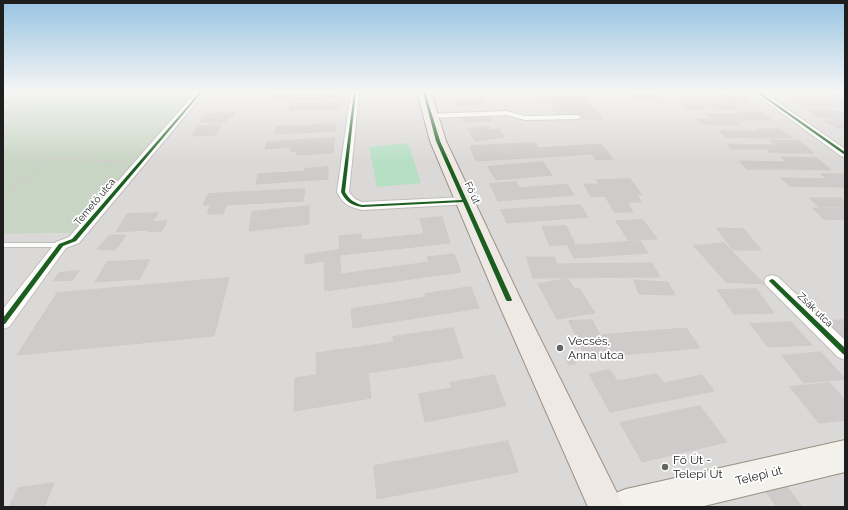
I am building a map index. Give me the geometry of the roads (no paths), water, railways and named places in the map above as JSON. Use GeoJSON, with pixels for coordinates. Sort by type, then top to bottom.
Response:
{"type":"FeatureCollection","features":[{"type":"Feature","properties":{"kind":"main road","name":"Fő út"},"geometry":{"type":"LineString","coordinates":[[430,116],[438,141],[509,300],[606,507]]}},
{"type":"Feature","properties":{"kind":"main road","name":"Telepi út"},"geometry":{"type":"LineString","coordinates":[[626,507],[670,498],[845,456]]}},
{"type":"Feature","properties":{"kind":"street","name":"Temető utca"},"geometry":{"type":"LineString","coordinates":[[3,322],[61,246],[74,240],[181,116]]}},
{"type":"Feature","properties":{"kind":"street"},"geometry":{"type":"LineString","coordinates":[[352,116],[343,192],[347,200],[362,206],[465,201]]}},
{"type":"Feature","properties":{"kind":"street"},"geometry":{"type":"LineString","coordinates":[[791,116],[845,154]]}},
{"type":"Feature","properties":{"kind":"street","name":"Zsák utca"},"geometry":{"type":"LineString","coordinates":[[772,280],[845,352]]}},
{"type":"Feature","properties":{"kind":"lane"},"geometry":{"type":"LineString","coordinates":[[430,116],[435,116]]}},
{"type":"Feature","properties":{"kind":"lane"},"geometry":{"type":"LineString","coordinates":[[517,116],[525,118],[578,117]]}},
{"type":"Feature","properties":{"kind":"lane"},"geometry":{"type":"LineString","coordinates":[[3,246],[61,246]]}},
{"type":"Feature","properties":{"kind":"place","name":"Vecsés, Anna utca"},"geometry":{"type":"Point","coordinates":[560,348]}},
{"type":"Feature","properties":{"kind":"place","name":"Fő Út - Telepi Út"},"geometry":{"type":"Point","coordinates":[665,467]}}]}
